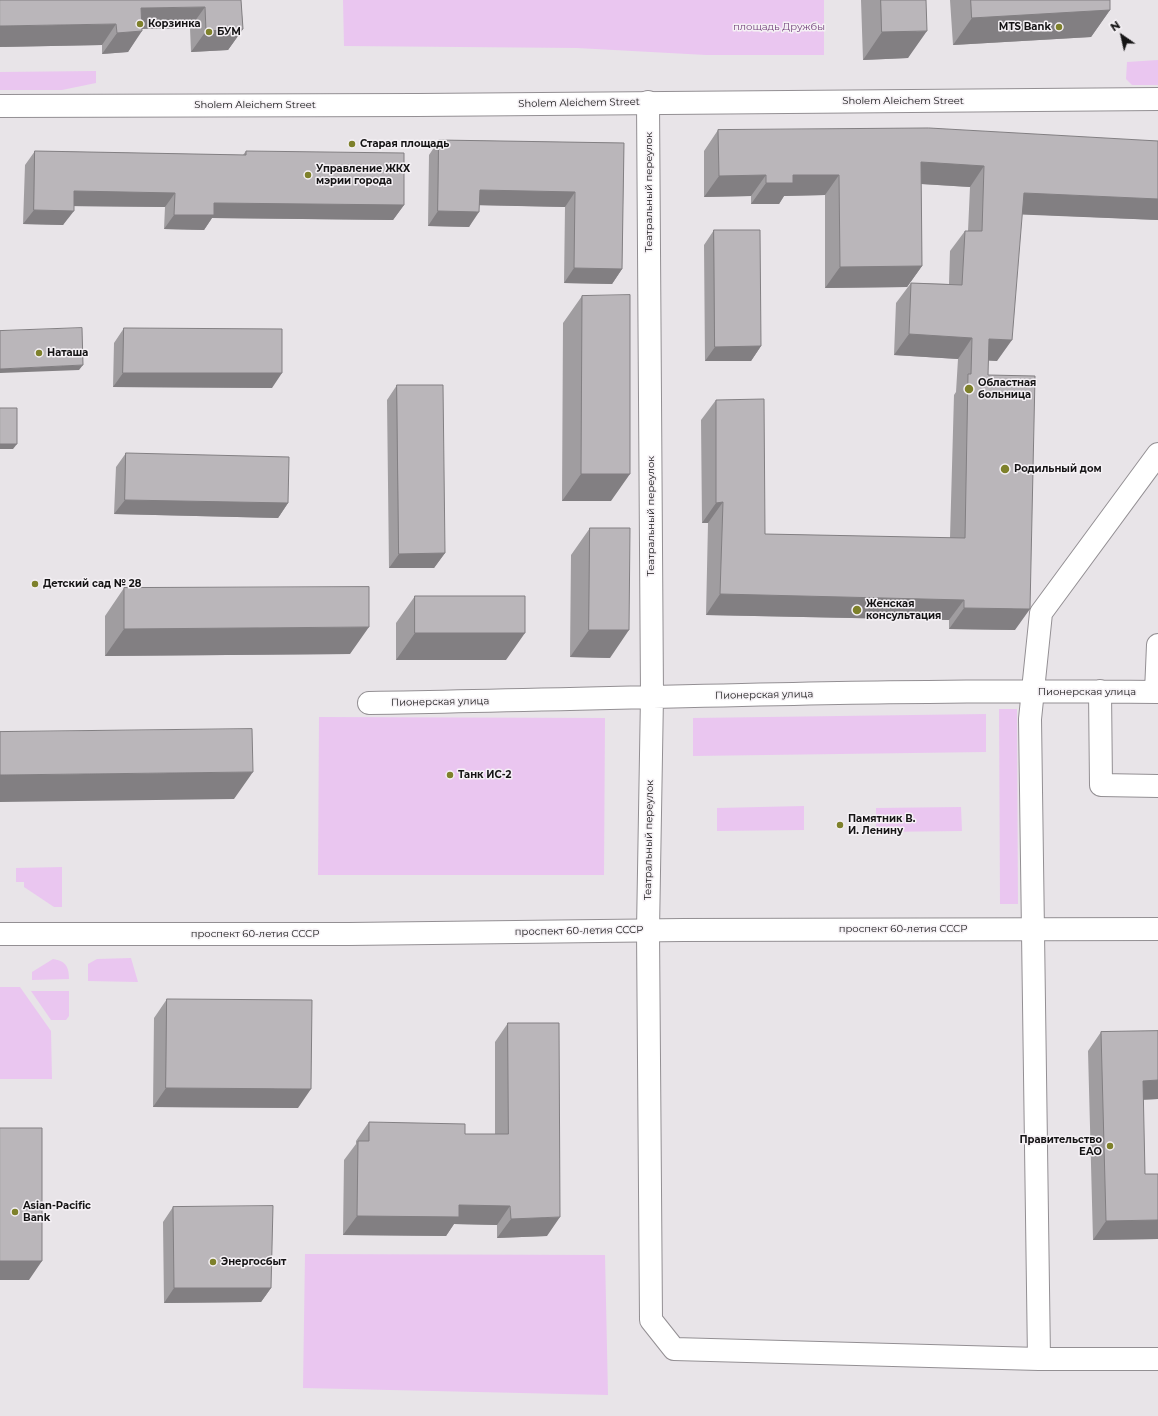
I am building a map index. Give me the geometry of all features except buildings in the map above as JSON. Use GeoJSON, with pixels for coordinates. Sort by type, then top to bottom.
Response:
{"type":"FeatureCollection","features":[{"type":"Feature","properties":{"kind":"street","name":"Sholem Aleichem Street"},"geometry":{"type":"LineString","coordinates":[[0,106],[426,105],[1158,99]]}},
{"type":"Feature","properties":{"kind":"street","name":"Театральный переулок"},"geometry":{"type":"LineString","coordinates":[[648,102],[652,696],[648,930],[651,1320],[674,1349],[1039,1359]]}},
{"type":"Feature","properties":{"kind":"street"},"geometry":{"type":"LineString","coordinates":[[1158,454],[1041,613],[1030,719],[1039,1359],[1158,1358]]}},
{"type":"Feature","properties":{"kind":"street"},"geometry":{"type":"LineString","coordinates":[[1157,692],[1158,645]]}},
{"type":"Feature","properties":{"kind":"street","name":"Пионерская улица"},"geometry":{"type":"LineString","coordinates":[[369,703],[652,696],[1034,691],[1157,692]]}},
{"type":"Feature","properties":{"kind":"street"},"geometry":{"type":"LineString","coordinates":[[1100,691],[1101,785],[1158,786]]}},
{"type":"Feature","properties":{"kind":"street","name":"проспект 60-летия СССР"},"geometry":{"type":"LineString","coordinates":[[0,934],[349,934],[648,930],[1158,929]]}},
{"type":"Feature","properties":{"kind":"green space","name":"площадь Дружбы"},"geometry":{"type":"Polygon","coordinates":[[[343,0],[824,0],[824,55],[706,55],[577,48],[344,46],[343,0]]]}},
{"type":"Feature","properties":{"kind":"green space"},"geometry":{"type":"Polygon","coordinates":[[[1158,60],[1158,85],[1132,85],[1126,79],[1127,62],[1158,60]]]}},
{"type":"Feature","properties":{"kind":"green space"},"geometry":{"type":"Polygon","coordinates":[[[96,71],[96,83],[62,90],[0,90],[0,72],[96,71]]]}},
{"type":"Feature","properties":{"kind":"green space"},"geometry":{"type":"Polygon","coordinates":[[[999,709],[1017,709],[1018,904],[1000,904],[999,709]]]}},
{"type":"Feature","properties":{"kind":"green space"},"geometry":{"type":"Polygon","coordinates":[[[986,714],[986,752],[693,756],[693,718],[986,714]]]}},
{"type":"Feature","properties":{"kind":"green space"},"geometry":{"type":"Polygon","coordinates":[[[319,717],[605,718],[604,875],[318,875],[319,717]]]}},
{"type":"Feature","properties":{"kind":"green space"},"geometry":{"type":"Polygon","coordinates":[[[804,806],[804,830],[717,831],[717,808],[804,806]]]}},
{"type":"Feature","properties":{"kind":"green space"},"geometry":{"type":"Polygon","coordinates":[[[961,807],[962,831],[876,832],[876,808],[961,807]]]}},
{"type":"Feature","properties":{"kind":"green space"},"geometry":{"type":"Polygon","coordinates":[[[62,867],[62,907],[54,907],[24,887],[24,882],[16,882],[16,868],[62,867]]]}},
{"type":"Feature","properties":{"kind":"green space"},"geometry":{"type":"Polygon","coordinates":[[[131,958],[138,982],[88,981],[88,964],[97,959],[131,958]]]}},
{"type":"Feature","properties":{"kind":"green space"},"geometry":{"type":"Polygon","coordinates":[[[53,959],[61,961],[66,965],[69,979],[32,980],[32,972],[53,959]]]}},
{"type":"Feature","properties":{"kind":"green space"},"geometry":{"type":"Polygon","coordinates":[[[0,987],[20,987],[51,1031],[52,1079],[0,1079],[0,987]]]}},
{"type":"Feature","properties":{"kind":"green space"},"geometry":{"type":"Polygon","coordinates":[[[31,991],[69,991],[69,1016],[66,1020],[51,1020],[31,991]]]}},
{"type":"Feature","properties":{"kind":"green space"},"geometry":{"type":"Polygon","coordinates":[[[305,1254],[605,1255],[608,1395],[303,1388],[305,1254]]]}},
{"type":"Feature","properties":{"kind":"place","name":"Корзинка"},"geometry":{"type":"Point","coordinates":[140,24]}},
{"type":"Feature","properties":{"kind":"place","name":"MTS Bank"},"geometry":{"type":"Point","coordinates":[1059,27]}},
{"type":"Feature","properties":{"kind":"place","name":"БУМ"},"geometry":{"type":"Point","coordinates":[209,32]}},
{"type":"Feature","properties":{"kind":"place","name":"Старая площадь"},"geometry":{"type":"Point","coordinates":[352,144]}},
{"type":"Feature","properties":{"kind":"place","name":"Управление ЖКХ мэрии города"},"geometry":{"type":"Point","coordinates":[308,175]}},
{"type":"Feature","properties":{"kind":"place","name":"Наташа"},"geometry":{"type":"Point","coordinates":[39,353]}},
{"type":"Feature","properties":{"kind":"place","name":"Областная больница"},"geometry":{"type":"Point","coordinates":[969,389]}},
{"type":"Feature","properties":{"kind":"place","name":"Родильный дом"},"geometry":{"type":"Point","coordinates":[1005,469]}},
{"type":"Feature","properties":{"kind":"place","name":"Детский сад № 28"},"geometry":{"type":"Point","coordinates":[35,584]}},
{"type":"Feature","properties":{"kind":"place","name":"Женская консультация"},"geometry":{"type":"Point","coordinates":[857,610]}},
{"type":"Feature","properties":{"kind":"place","name":"Танк ИС-2"},"geometry":{"type":"Point","coordinates":[450,775]}},
{"type":"Feature","properties":{"kind":"place","name":"Памятник В. И. Ленину"},"geometry":{"type":"Point","coordinates":[840,825]}},
{"type":"Feature","properties":{"kind":"place","name":"Правительство ЕАО"},"geometry":{"type":"Point","coordinates":[1110,1146]}},
{"type":"Feature","properties":{"kind":"place","name":"Asian-Pacific Bank"},"geometry":{"type":"Point","coordinates":[15,1212]}},
{"type":"Feature","properties":{"kind":"place","name":"Энергосбыт"},"geometry":{"type":"Point","coordinates":[213,1262]}}]}
